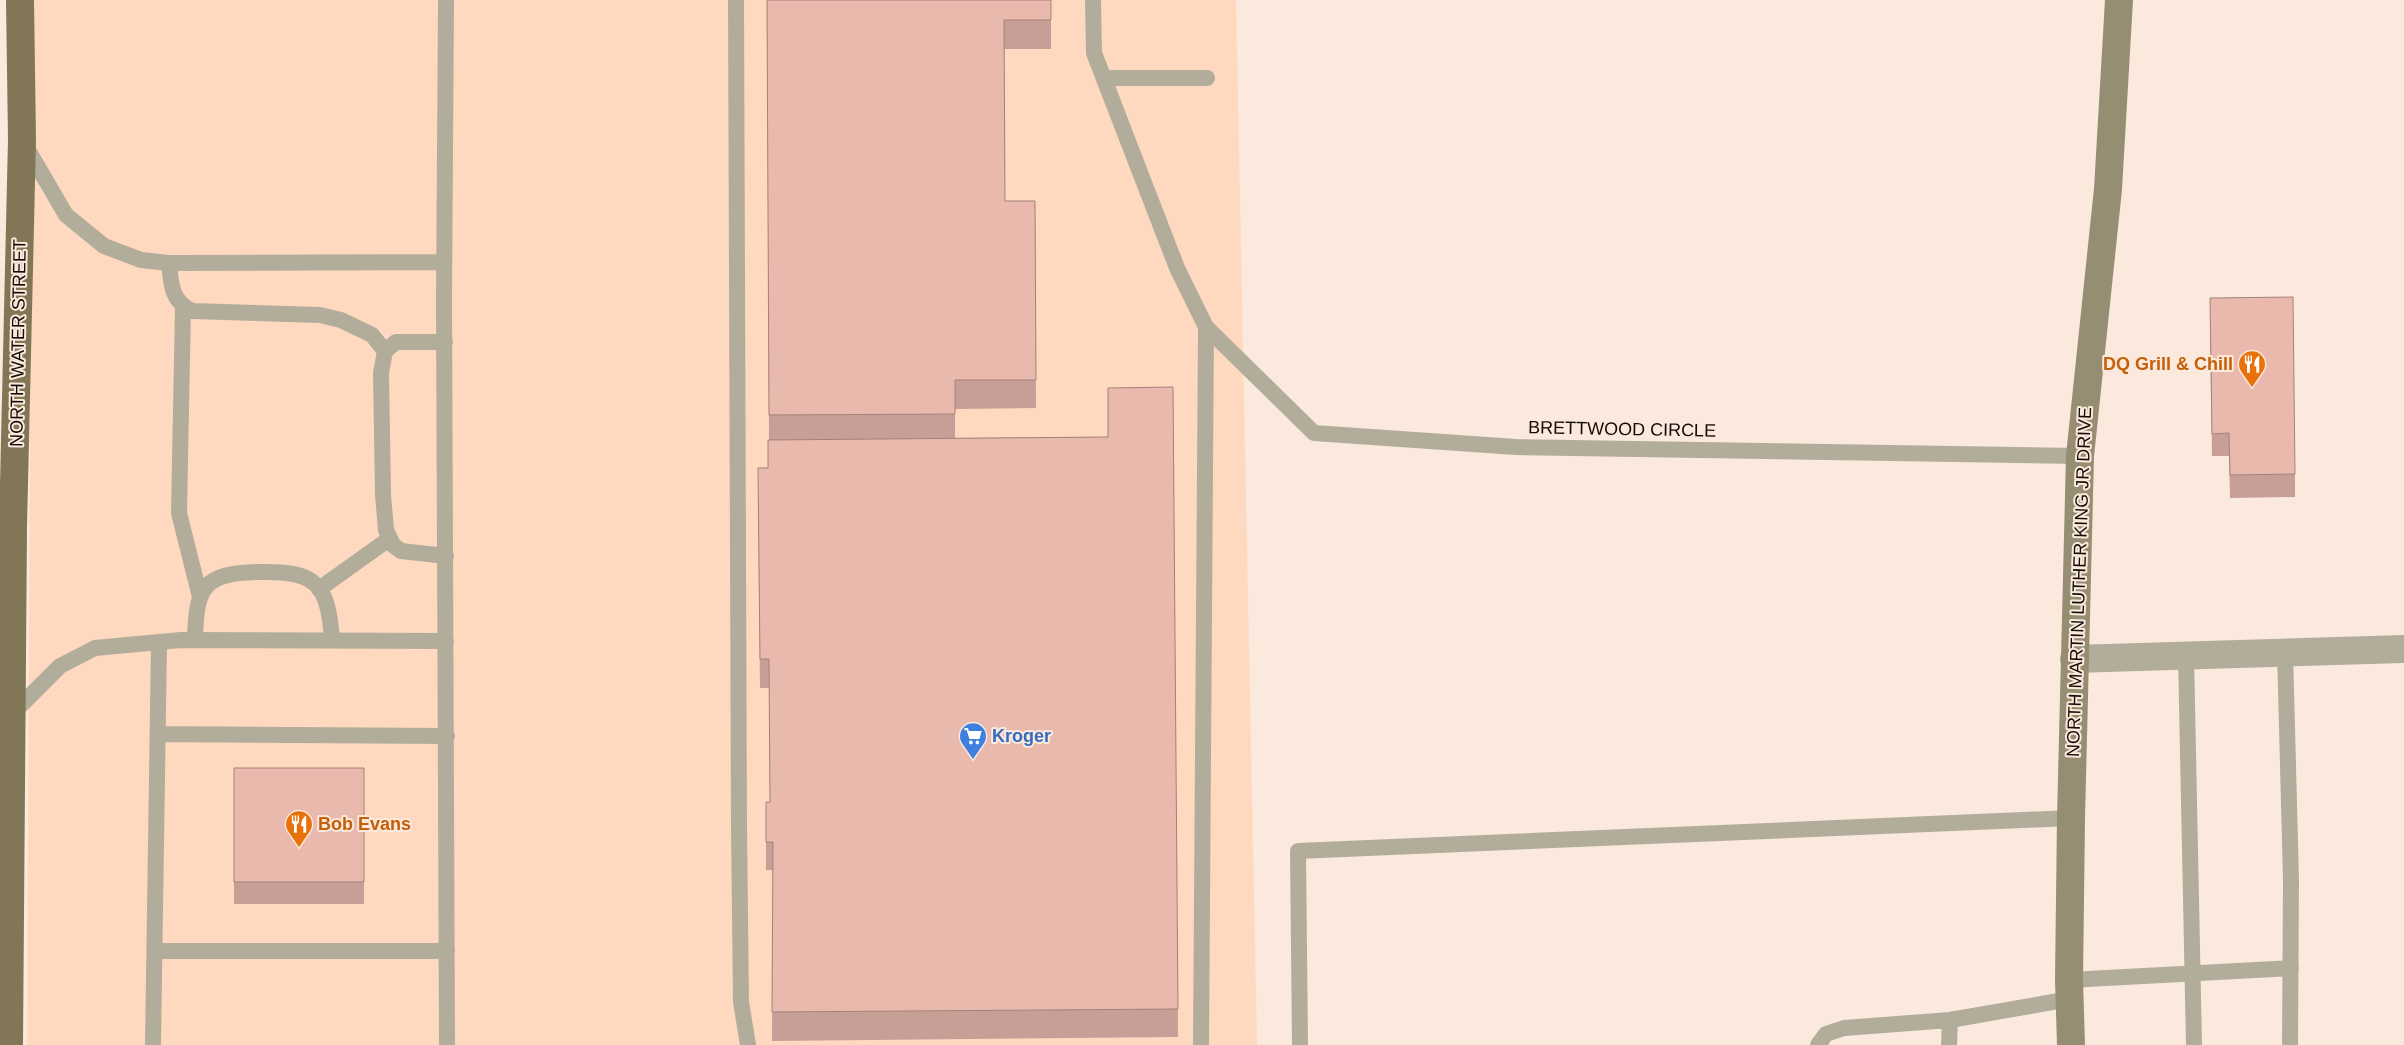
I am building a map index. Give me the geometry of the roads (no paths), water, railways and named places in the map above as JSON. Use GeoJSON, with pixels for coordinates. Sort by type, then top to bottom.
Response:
{"type":"FeatureCollection","features":[{"type":"Feature","properties":{"kind":"main road","name":"NORTH WATER STREET"},"geometry":{"type":"LineString","coordinates":[[9,1045],[11,716],[6,527],[18,385],[22,139],[20,0]]}},
{"type":"Feature","properties":{"kind":"main road"},"geometry":{"type":"LineString","coordinates":[[0,183],[22,139]]}},
{"type":"Feature","properties":{"kind":"main road"},"geometry":{"type":"LineString","coordinates":[[0,364],[18,385]]}},
{"type":"Feature","properties":{"kind":"street","name":"NORTH MARTIN LUTHER KING JR DRIVE"},"geometry":{"type":"LineString","coordinates":[[2071,1045],[2071,818],[2080,456],[2108,189],[2119,0]]}},
{"type":"Feature","properties":{"kind":"street"},"geometry":{"type":"LineString","coordinates":[[2074,659],[2404,649]]}},
{"type":"Feature","properties":{"kind":"lane"},"geometry":{"type":"LineString","coordinates":[[446,0],[444,342],[448,1045]]}},
{"type":"Feature","properties":{"kind":"lane"},"geometry":{"type":"LineString","coordinates":[[736,0],[739,828],[741,1002],[748,1045]]}},
{"type":"Feature","properties":{"kind":"lane"},"geometry":{"type":"LineString","coordinates":[[1093,0],[1094,53],[1177,268],[1206,327],[1201,1045]]}},
{"type":"Feature","properties":{"kind":"lane"},"geometry":{"type":"LineString","coordinates":[[1104,78],[1207,78]]}},
{"type":"Feature","properties":{"kind":"lane"},"geometry":{"type":"LineString","coordinates":[[22,139],[66,215],[104,246],[141,260],[169,263],[444,262]]}},
{"type":"Feature","properties":{"kind":"lane"},"geometry":{"type":"LineString","coordinates":[[169,263],[173,293],[183,307],[192,311],[320,315],[341,320],[372,335],[385,351]]}},
{"type":"Feature","properties":{"kind":"lane"},"geometry":{"type":"LineString","coordinates":[[183,307],[179,514],[200,597]]}},
{"type":"Feature","properties":{"kind":"lane","name":"BRETTWOOD CIRCLE"},"geometry":{"type":"LineString","coordinates":[[1206,327],[1314,433],[1516,447],[2080,456]]}},
{"type":"Feature","properties":{"kind":"lane"},"geometry":{"type":"LineString","coordinates":[[444,342],[396,342],[385,351],[381,373],[383,495],[386,530],[389,539],[401,551],[446,556]]}},
{"type":"Feature","properties":{"kind":"lane"},"geometry":{"type":"LineString","coordinates":[[319,589],[389,539]]}},
{"type":"Feature","properties":{"kind":"lane"},"geometry":{"type":"LineString","coordinates":[[195,640],[196,614],[200,597],[205,589],[218,576],[238,572],[288,572],[300,574],[310,579],[319,589],[330,611],[332,640]]}},
{"type":"Feature","properties":{"kind":"lane"},"geometry":{"type":"LineString","coordinates":[[11,716],[60,666],[95,648],[195,640],[446,641]]}},
{"type":"Feature","properties":{"kind":"lane"},"geometry":{"type":"LineString","coordinates":[[153,1045],[159,642]]}},
{"type":"Feature","properties":{"kind":"lane"},"geometry":{"type":"LineString","coordinates":[[2285,652],[2291,879],[2290,1045]]}},
{"type":"Feature","properties":{"kind":"lane"},"geometry":{"type":"LineString","coordinates":[[2186,656],[2194,1045]]}},
{"type":"Feature","properties":{"kind":"lane"},"geometry":{"type":"LineString","coordinates":[[158,734],[447,736]]}},
{"type":"Feature","properties":{"kind":"lane"},"geometry":{"type":"LineString","coordinates":[[1300,1045],[1298,852],[2071,818]]}},
{"type":"Feature","properties":{"kind":"lane"},"geometry":{"type":"LineString","coordinates":[[155,951],[447,951]]}},
{"type":"Feature","properties":{"kind":"lane"},"geometry":{"type":"LineString","coordinates":[[1818,1045],[1826,1034],[1844,1028],[1950,1020],[2070,990],[2193,974],[2291,968]]}},
{"type":"Feature","properties":{"kind":"lane"},"geometry":{"type":"LineString","coordinates":[[1949,1045],[1950,1020]]}},
{"type":"Feature","properties":{"kind":"place","name":"DQ Grill & Chill"},"geometry":{"type":"Point","coordinates":[2252,388]}},
{"type":"Feature","properties":{"kind":"place","name":"Kroger"},"geometry":{"type":"Point","coordinates":[973,760]}},
{"type":"Feature","properties":{"kind":"place","name":"Bob Evans"},"geometry":{"type":"Point","coordinates":[299,848]}}]}
